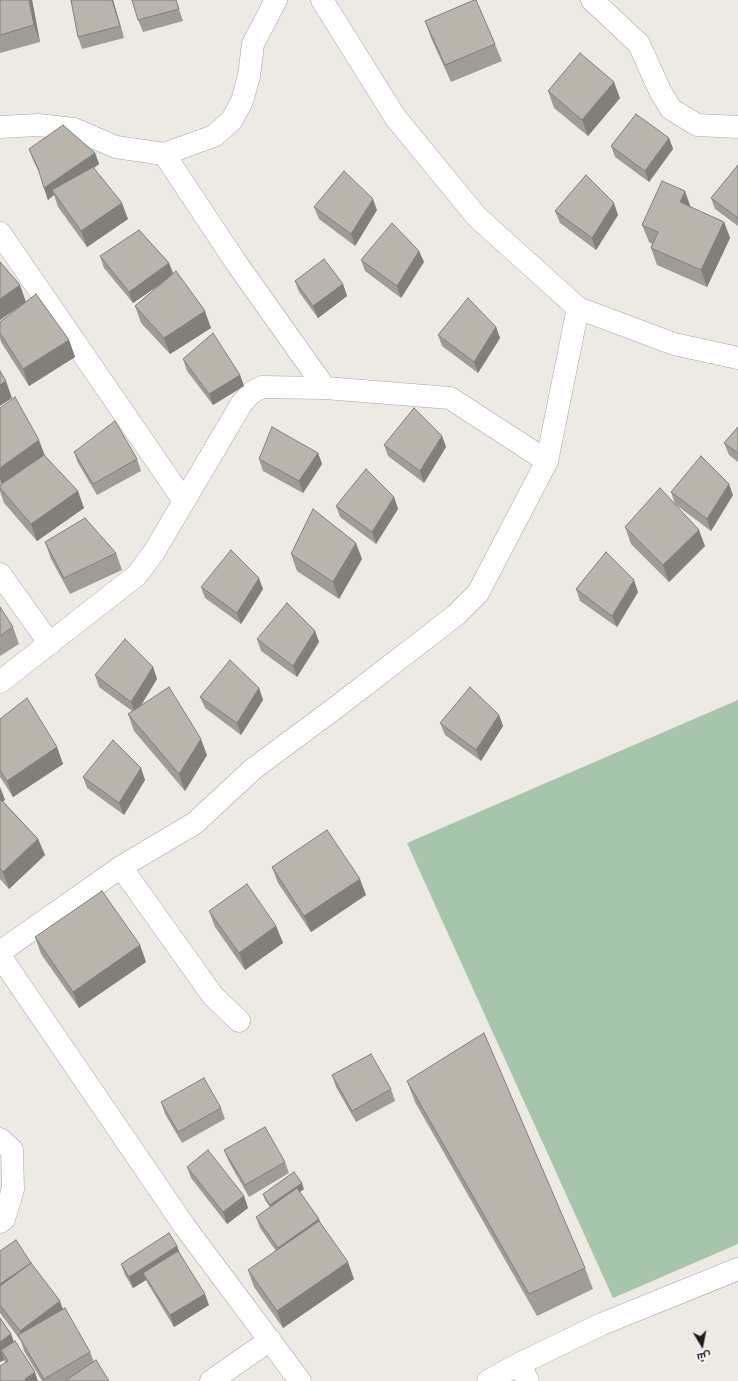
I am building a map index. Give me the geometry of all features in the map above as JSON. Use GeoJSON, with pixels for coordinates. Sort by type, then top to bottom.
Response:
{"type":"FeatureCollection","features":[{"type":"Feature","properties":{"kind":"street"},"geometry":{"type":"LineString","coordinates":[[0,127],[38,125],[74,129],[116,147],[164,154],[214,136],[232,120],[242,101],[249,76],[253,44],[276,0]]}},
{"type":"Feature","properties":{"kind":"street"},"geometry":{"type":"LineString","coordinates":[[592,0],[639,44],[660,91],[671,109],[697,125],[738,127]]}},
{"type":"Feature","properties":{"kind":"street"},"geometry":{"type":"LineString","coordinates":[[326,1],[395,117],[477,217],[578,308],[674,344],[738,358]]}},
{"type":"Feature","properties":{"kind":"street"},"geometry":{"type":"LineString","coordinates":[[164,154],[235,262],[325,388]]}},
{"type":"Feature","properties":{"kind":"street"},"geometry":{"type":"LineString","coordinates":[[0,233],[184,502]]}},
{"type":"Feature","properties":{"kind":"street"},"geometry":{"type":"LineString","coordinates":[[0,952],[121,867],[195,822],[253,769],[456,615],[478,593],[547,461],[578,308]]}},
{"type":"Feature","properties":{"kind":"street"},"geometry":{"type":"LineString","coordinates":[[0,682],[136,575],[154,552],[242,403],[251,392],[262,387],[325,388],[450,398],[547,461]]}},
{"type":"Feature","properties":{"kind":"street"},"geometry":{"type":"LineString","coordinates":[[0,574],[50,644]]}},
{"type":"Feature","properties":{"kind":"street"},"geometry":{"type":"LineString","coordinates":[[121,867],[213,996],[239,1021]]}},
{"type":"Feature","properties":{"kind":"street"},"geometry":{"type":"LineString","coordinates":[[0,956],[185,1227],[300,1381]]}},
{"type":"Feature","properties":{"kind":"street"},"geometry":{"type":"LineString","coordinates":[[0,1139],[12,1150],[13,1189],[4,1219],[0,1222]]}},
{"type":"Feature","properties":{"kind":"street"},"geometry":{"type":"LineString","coordinates":[[488,1381],[523,1373],[602,1324],[738,1269]]}},
{"type":"Feature","properties":{"kind":"street"},"geometry":{"type":"LineString","coordinates":[[211,1381],[270,1340]]}},
{"type":"Feature","properties":{"kind":"green space"},"geometry":{"type":"Polygon","coordinates":[[[738,700],[738,1244],[613,1298],[407,843],[738,700]]]}},
{"type":"Feature","properties":{"kind":"building"},"geometry":{"type":"Polygon","coordinates":[[[0,0],[29,0],[34,25],[0,35],[0,0]]]}},
{"type":"Feature","properties":{"kind":"building"},"geometry":{"type":"Polygon","coordinates":[[[71,0],[112,0],[120,26],[78,37],[71,0]]]}},
{"type":"Feature","properties":{"kind":"building"},"geometry":{"type":"Polygon","coordinates":[[[132,0],[176,0],[179,9],[138,20],[132,0]]]}},
{"type":"Feature","properties":{"kind":"building"},"geometry":{"type":"Polygon","coordinates":[[[476,0],[495,44],[445,65],[425,21],[476,0]]]}},
{"type":"Feature","properties":{"kind":"building"},"geometry":{"type":"Polygon","coordinates":[[[580,53],[614,82],[582,120],[548,91],[580,53]]]}},
{"type":"Feature","properties":{"kind":"building"},"geometry":{"type":"Polygon","coordinates":[[[636,114],[669,138],[645,171],[611,146],[636,114]]]}},
{"type":"Feature","properties":{"kind":"building"},"geometry":{"type":"Polygon","coordinates":[[[63,125],[95,153],[44,188],[38,168],[29,149],[63,125]]]}},
{"type":"Feature","properties":{"kind":"building"},"geometry":{"type":"Polygon","coordinates":[[[738,165],[738,218],[711,198],[738,165]]]}},
{"type":"Feature","properties":{"kind":"building"},"geometry":{"type":"Polygon","coordinates":[[[93,167],[122,203],[81,231],[52,190],[93,167]]]}},
{"type":"Feature","properties":{"kind":"building"},"geometry":{"type":"Polygon","coordinates":[[[344,171],[373,199],[351,234],[314,207],[344,171]]]}},
{"type":"Feature","properties":{"kind":"building"},"geometry":{"type":"Polygon","coordinates":[[[586,175],[614,203],[592,238],[555,211],[586,175]]]}},
{"type":"Feature","properties":{"kind":"building"},"geometry":{"type":"Polygon","coordinates":[[[662,181],[685,191],[680,202],[724,222],[701,270],[651,248],[658,232],[642,225],[662,181]]]}},
{"type":"Feature","properties":{"kind":"building"},"geometry":{"type":"Polygon","coordinates":[[[392,223],[419,251],[397,286],[361,260],[392,223]]]}},
{"type":"Feature","properties":{"kind":"building"},"geometry":{"type":"Polygon","coordinates":[[[139,230],[169,263],[129,292],[100,256],[139,230]]]}},
{"type":"Feature","properties":{"kind":"building"},"geometry":{"type":"Polygon","coordinates":[[[324,259],[343,284],[313,306],[295,281],[324,259]]]}},
{"type":"Feature","properties":{"kind":"building"},"geometry":{"type":"Polygon","coordinates":[[[0,262],[20,285],[0,299],[0,262]]]}},
{"type":"Feature","properties":{"kind":"building"},"geometry":{"type":"Polygon","coordinates":[[[176,271],[205,311],[164,338],[135,306],[176,271]]]}},
{"type":"Feature","properties":{"kind":"building"},"geometry":{"type":"Polygon","coordinates":[[[36,294],[69,340],[23,369],[0,333],[0,322],[36,294]]]}},
{"type":"Feature","properties":{"kind":"building"},"geometry":{"type":"Polygon","coordinates":[[[468,298],[496,327],[474,362],[438,335],[468,298]]]}},
{"type":"Feature","properties":{"kind":"building"},"geometry":{"type":"Polygon","coordinates":[[[213,333],[240,375],[209,394],[183,359],[213,333]]]}},
{"type":"Feature","properties":{"kind":"building"},"geometry":{"type":"Polygon","coordinates":[[[0,371],[6,381],[0,385],[0,371]]]}},
{"type":"Feature","properties":{"kind":"building"},"geometry":{"type":"Polygon","coordinates":[[[15,397],[39,440],[0,468],[0,408],[15,397]]]}},
{"type":"Feature","properties":{"kind":"building"},"geometry":{"type":"Polygon","coordinates":[[[414,408],[442,436],[420,471],[384,445],[414,408]]]}},
{"type":"Feature","properties":{"kind":"building"},"geometry":{"type":"Polygon","coordinates":[[[115,421],[137,459],[93,484],[74,452],[115,421]]]}},
{"type":"Feature","properties":{"kind":"building"},"geometry":{"type":"Polygon","coordinates":[[[272,427],[318,453],[299,481],[259,459],[272,427]]]}},
{"type":"Feature","properties":{"kind":"building"},"geometry":{"type":"Polygon","coordinates":[[[738,427],[738,453],[724,443],[738,427]]]}},
{"type":"Feature","properties":{"kind":"building"},"geometry":{"type":"Polygon","coordinates":[[[44,455],[78,491],[31,524],[0,488],[0,485],[44,455]]]}},
{"type":"Feature","properties":{"kind":"building"},"geometry":{"type":"Polygon","coordinates":[[[701,456],[729,484],[707,519],[671,492],[701,456]]]}},
{"type":"Feature","properties":{"kind":"building"},"geometry":{"type":"Polygon","coordinates":[[[366,469],[394,497],[372,532],[336,506],[366,469]]]}},
{"type":"Feature","properties":{"kind":"building"},"geometry":{"type":"Polygon","coordinates":[[[660,488],[699,530],[663,565],[625,527],[660,488]]]}},
{"type":"Feature","properties":{"kind":"building"},"geometry":{"type":"Polygon","coordinates":[[[313,509],[356,543],[333,582],[291,554],[313,509]]]}},
{"type":"Feature","properties":{"kind":"building"},"geometry":{"type":"Polygon","coordinates":[[[85,518],[116,553],[64,578],[45,542],[85,518]]]}},
{"type":"Feature","properties":{"kind":"building"},"geometry":{"type":"Polygon","coordinates":[[[231,550],[259,578],[237,613],[201,587],[231,550]]]}},
{"type":"Feature","properties":{"kind":"building"},"geometry":{"type":"Polygon","coordinates":[[[606,552],[634,580],[612,616],[576,589],[606,552]]]}},
{"type":"Feature","properties":{"kind":"building"},"geometry":{"type":"Polygon","coordinates":[[[287,603],[315,631],[293,666],[257,639],[287,603]]]}},
{"type":"Feature","properties":{"kind":"building"},"geometry":{"type":"Polygon","coordinates":[[[0,607],[13,627],[0,636],[0,607]]]}},
{"type":"Feature","properties":{"kind":"building"},"geometry":{"type":"Polygon","coordinates":[[[125,639],[153,667],[131,702],[95,675],[125,639]]]}},
{"type":"Feature","properties":{"kind":"building"},"geometry":{"type":"Polygon","coordinates":[[[230,660],[259,688],[237,723],[200,697],[230,660]]]}},
{"type":"Feature","properties":{"kind":"building"},"geometry":{"type":"Polygon","coordinates":[[[169,687],[201,739],[179,774],[128,714],[169,687]]]}},
{"type":"Feature","properties":{"kind":"building"},"geometry":{"type":"Polygon","coordinates":[[[470,687],[499,715],[476,750],[440,723],[470,687]]]}},
{"type":"Feature","properties":{"kind":"building"},"geometry":{"type":"Polygon","coordinates":[[[27,698],[57,747],[7,781],[0,770],[0,719],[27,698]]]}},
{"type":"Feature","properties":{"kind":"building"},"geometry":{"type":"Polygon","coordinates":[[[113,740],[141,768],[119,803],[83,777],[113,740]]]}},
{"type":"Feature","properties":{"kind":"building"},"geometry":{"type":"Polygon","coordinates":[[[1,800],[38,839],[3,872],[0,868],[1,800]]]}},
{"type":"Feature","properties":{"kind":"building"},"geometry":{"type":"Polygon","coordinates":[[[327,830],[360,879],[304,916],[272,867],[327,830]]]}},
{"type":"Feature","properties":{"kind":"building"},"geometry":{"type":"Polygon","coordinates":[[[247,884],[276,926],[239,953],[209,911],[247,884]]]}},
{"type":"Feature","properties":{"kind":"building"},"geometry":{"type":"Polygon","coordinates":[[[102,891],[140,945],[73,992],[35,937],[102,891]]]}},
{"type":"Feature","properties":{"kind":"building"},"geometry":{"type":"Polygon","coordinates":[[[484,1033],[585,1268],[529,1294],[407,1081],[484,1033]]]}},
{"type":"Feature","properties":{"kind":"building"},"geometry":{"type":"Polygon","coordinates":[[[371,1054],[391,1089],[352,1111],[332,1075],[371,1054]]]}},
{"type":"Feature","properties":{"kind":"building"},"geometry":{"type":"Polygon","coordinates":[[[204,1078],[221,1108],[178,1132],[161,1102],[204,1078]]]}},
{"type":"Feature","properties":{"kind":"building"},"geometry":{"type":"Polygon","coordinates":[[[265,1127],[285,1162],[245,1185],[224,1150],[265,1127]]]}},
{"type":"Feature","properties":{"kind":"building"},"geometry":{"type":"Polygon","coordinates":[[[208,1150],[244,1196],[223,1212],[187,1167],[208,1150]]]}},
{"type":"Feature","properties":{"kind":"building"},"geometry":{"type":"Polygon","coordinates":[[[294,1172],[302,1183],[270,1205],[263,1194],[294,1172]]]}},
{"type":"Feature","properties":{"kind":"building"},"geometry":{"type":"Polygon","coordinates":[[[297,1188],[319,1219],[278,1248],[256,1217],[297,1188]]]}},
{"type":"Feature","properties":{"kind":"building"},"geometry":{"type":"Polygon","coordinates":[[[319,1221],[348,1262],[277,1311],[248,1270],[319,1221]]]}},
{"type":"Feature","properties":{"kind":"building"},"geometry":{"type":"Polygon","coordinates":[[[169,1233],[177,1246],[129,1277],[121,1264],[169,1233]]]}},
{"type":"Feature","properties":{"kind":"building"},"geometry":{"type":"Polygon","coordinates":[[[16,1240],[31,1263],[0,1284],[0,1251],[16,1240]]]}},
{"type":"Feature","properties":{"kind":"building"},"geometry":{"type":"Polygon","coordinates":[[[178,1251],[205,1294],[170,1315],[143,1273],[178,1251]]]}},
{"type":"Feature","properties":{"kind":"building"},"geometry":{"type":"Polygon","coordinates":[[[31,1263],[60,1301],[20,1331],[0,1305],[0,1286],[31,1263]]]}},
{"type":"Feature","properties":{"kind":"building"},"geometry":{"type":"Polygon","coordinates":[[[65,1308],[90,1352],[44,1379],[18,1335],[65,1308]]]}},
{"type":"Feature","properties":{"kind":"building"},"geometry":{"type":"Polygon","coordinates":[[[0,1318],[11,1334],[0,1342],[0,1318]]]}},
{"type":"Feature","properties":{"kind":"building"},"geometry":{"type":"Polygon","coordinates":[[[15,1341],[35,1372],[25,1379],[26,1381],[0,1381],[0,1366],[8,1361],[1,1350],[15,1341]]]}},
{"type":"Feature","properties":{"kind":"building"},"geometry":{"type":"Polygon","coordinates":[[[96,1360],[109,1381],[65,1381],[96,1360]]]}}]}
